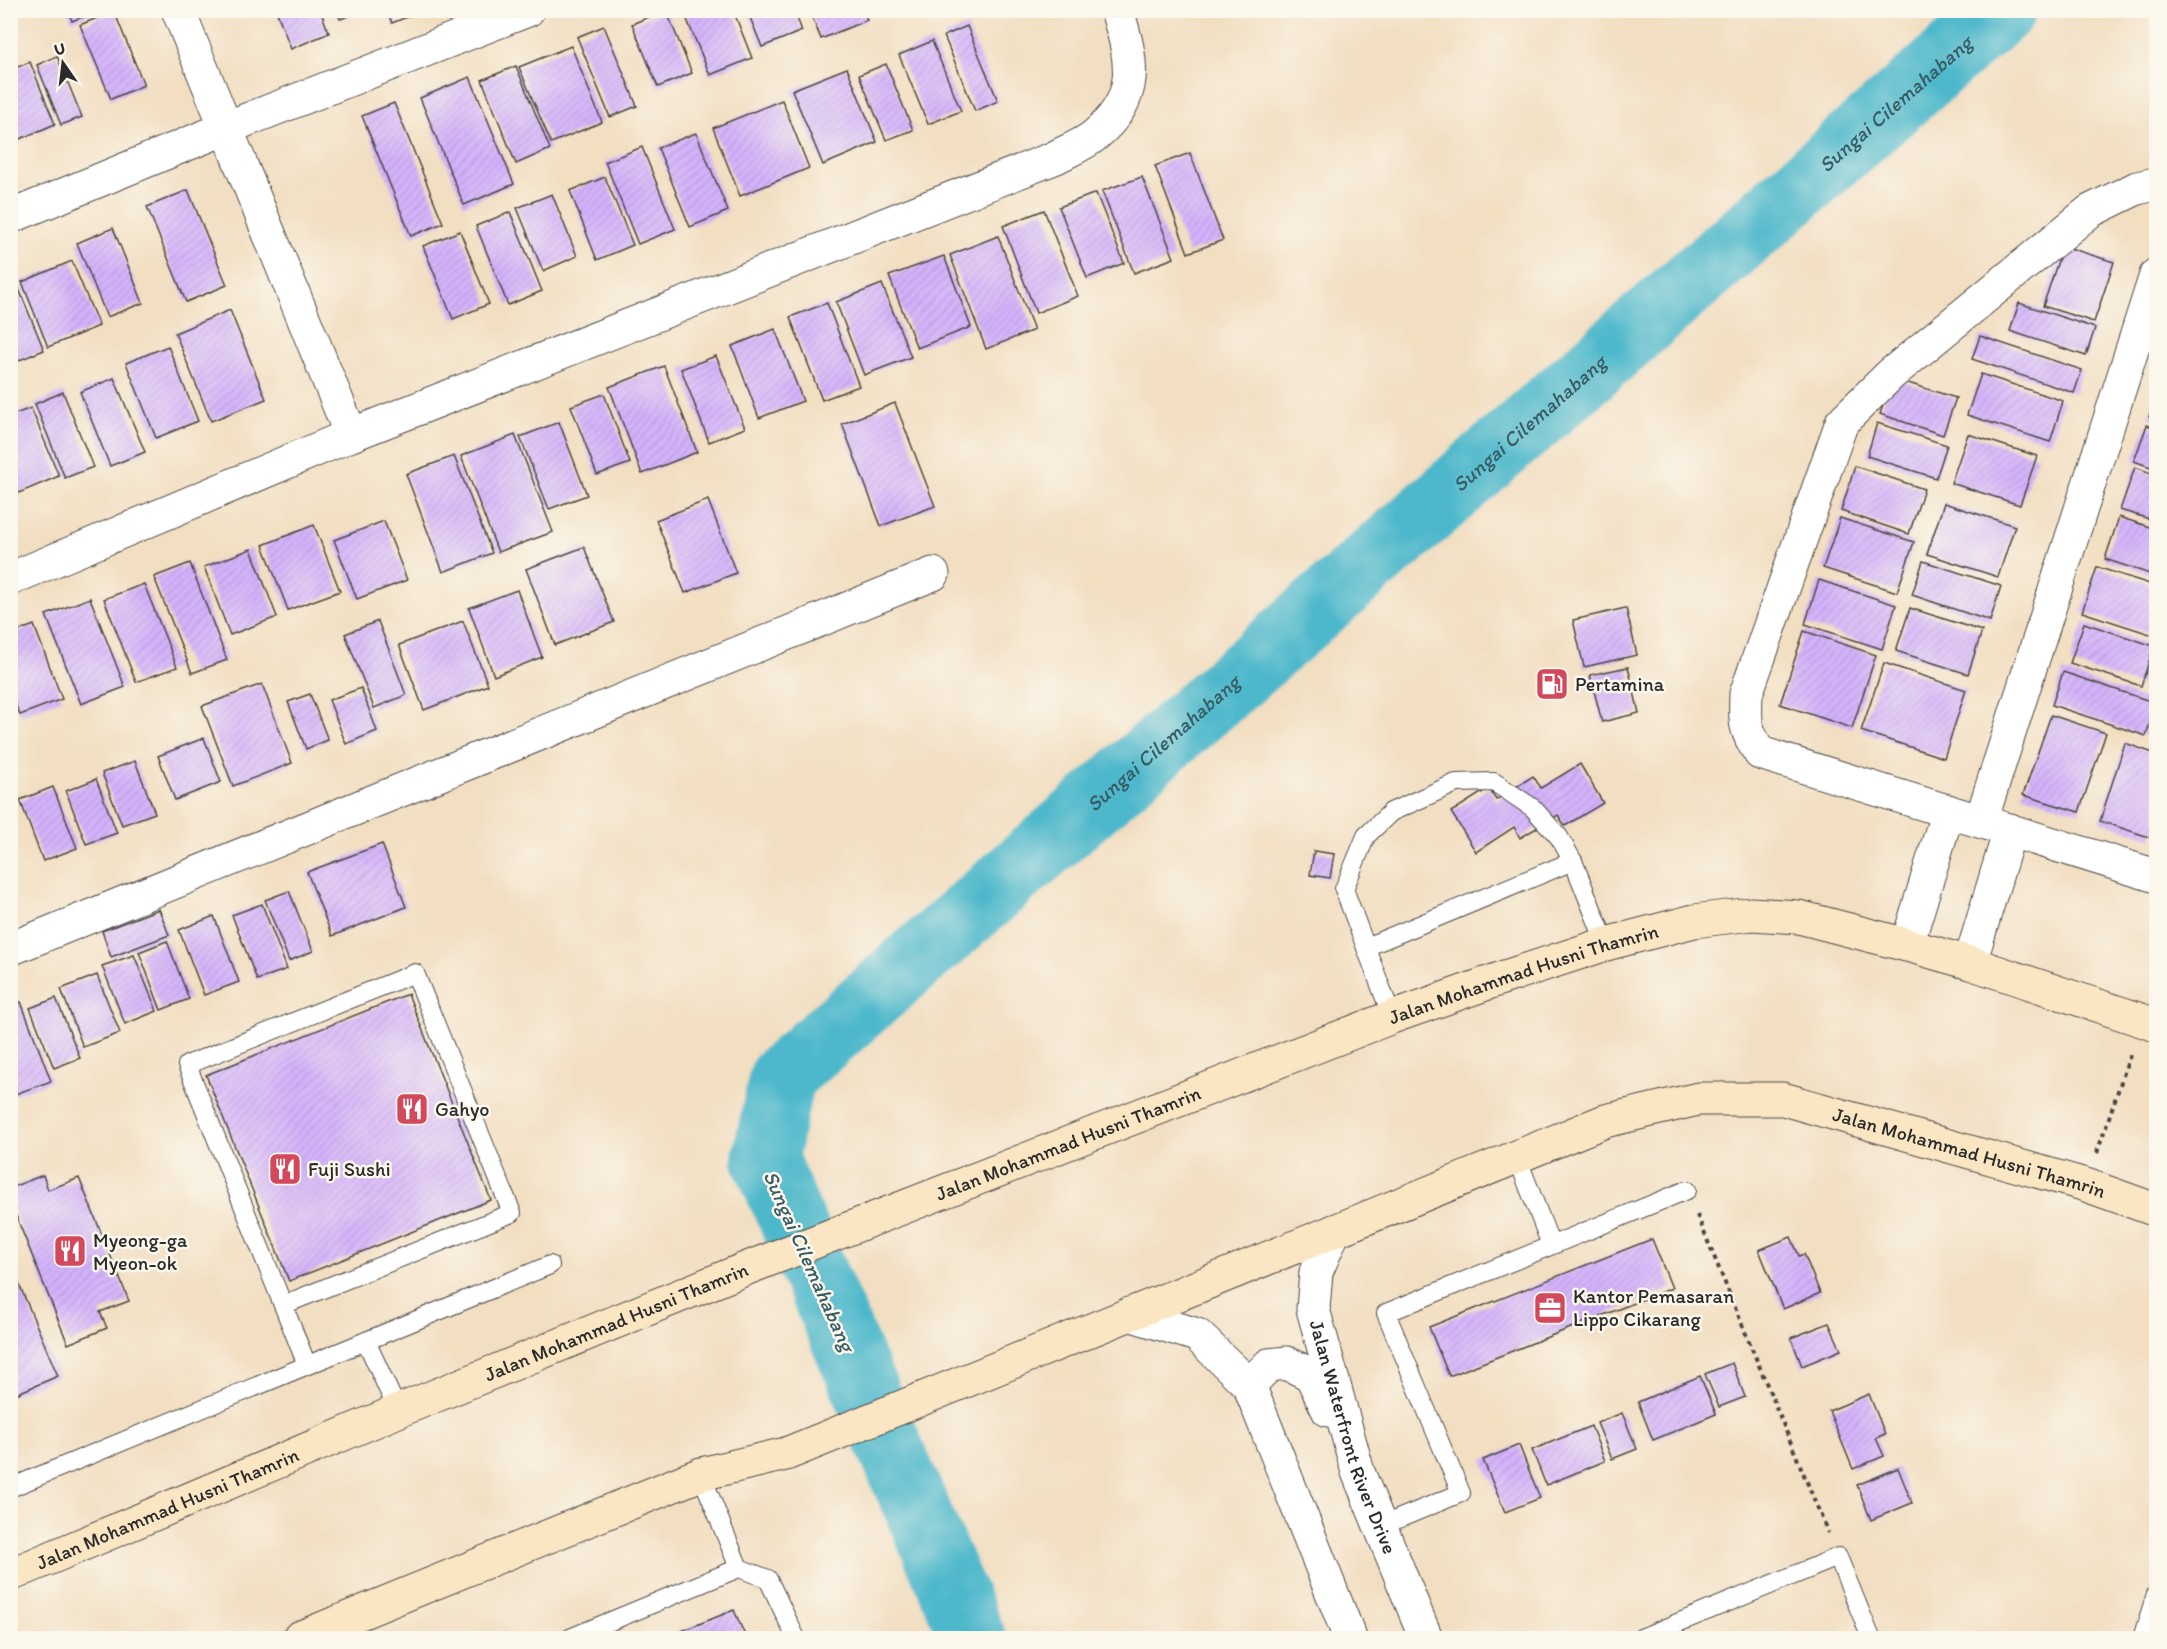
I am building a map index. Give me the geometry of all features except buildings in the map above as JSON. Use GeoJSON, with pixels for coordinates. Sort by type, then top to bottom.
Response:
{"type":"FeatureCollection","features":[{"type":"Feature","properties":{"kind":"street"},"geometry":{"type":"LineString","coordinates":[[178,10],[351,435]]}},
{"type":"Feature","properties":{"kind":"street"},"geometry":{"type":"LineString","coordinates":[[10,218],[226,128],[528,10]]}},
{"type":"Feature","properties":{"kind":"street"},"geometry":{"type":"LineString","coordinates":[[10,579],[351,435],[1054,158],[1093,137],[1117,113],[1127,95],[1131,78],[1124,34],[1117,10]]}},
{"type":"Feature","properties":{"kind":"street"},"geometry":{"type":"LineString","coordinates":[[2157,184],[2137,188],[2090,211],[1891,374],[1842,422],[1746,693],[1745,717],[1748,735],[1760,753],[2157,876]]}},
{"type":"Feature","properties":{"kind":"street"},"geometry":{"type":"LineString","coordinates":[[1970,963],[1995,826],[2157,275]]}},
{"type":"Feature","properties":{"kind":"street"},"geometry":{"type":"LineString","coordinates":[[10,949],[933,574]]}},
{"type":"Feature","properties":{"kind":"street"},"geometry":{"type":"LineString","coordinates":[[1908,945],[1948,811]]}},
{"type":"Feature","properties":{"kind":"street","name":"Jalan Mohammad Husni Thamrin"},"geometry":{"type":"LineString","coordinates":[[10,1575],[398,1411],[745,1269],[1392,1017],[1606,944],[1694,921],[1751,914],[1799,917],[1970,963],[2149,1022]]}},
{"type":"Feature","properties":{"kind":"street","name":"Jalan Mohammad Husni Thamrin"},"geometry":{"type":"LineString","coordinates":[[299,1638],[701,1474],[786,1454],[1605,1121],[1698,1099],[1783,1099],[2086,1185],[2157,1210]]}},
{"type":"Feature","properties":{"kind":"street","name":"Jalan Waterfront River Drive"},"geometry":{"type":"LineString","coordinates":[[1334,1231],[1316,1272],[1313,1309],[1358,1472],[1426,1638]]}},
{"type":"Feature","properties":{"kind":"street"},"geometry":{"type":"LineString","coordinates":[[1129,1314],[1197,1335],[1249,1385],[1350,1638]]}},
{"type":"Feature","properties":{"kind":"street"},"geometry":{"type":"LineString","coordinates":[[1249,1385],[1269,1365],[1287,1363],[1311,1375],[1358,1472]]}},
{"type":"Feature","properties":{"kind":"lane"},"geometry":{"type":"LineString","coordinates":[[1392,1017],[1344,889],[1366,836],[1391,812],[1456,783],[1494,782],[1533,808],[1559,837],[1573,861],[1606,944]]}},
{"type":"Feature","properties":{"kind":"lane"},"geometry":{"type":"LineString","coordinates":[[1366,946],[1573,861]]}},
{"type":"Feature","properties":{"kind":"lane"},"geometry":{"type":"LineString","coordinates":[[283,1305],[512,1213],[415,973],[187,1065],[283,1305],[307,1365]]}},
{"type":"Feature","properties":{"kind":"lane"},"geometry":{"type":"LineString","coordinates":[[1517,1157],[1551,1245]]}},
{"type":"Feature","properties":{"kind":"lane"},"geometry":{"type":"LineString","coordinates":[[1381,1526],[1461,1493],[1386,1313],[1687,1190]]}},
{"type":"Feature","properties":{"kind":"lane"},"geometry":{"type":"LineString","coordinates":[[10,1488],[550,1265]]}},
{"type":"Feature","properties":{"kind":"lane"},"geometry":{"type":"LineString","coordinates":[[366,1341],[398,1411]]}},
{"type":"Feature","properties":{"kind":"lane"},"geometry":{"type":"LineString","coordinates":[[701,1474],[739,1568]]}},
{"type":"Feature","properties":{"kind":"lane"},"geometry":{"type":"LineString","coordinates":[[1641,1638],[1838,1557],[1871,1638]]}},
{"type":"Feature","properties":{"kind":"lane"},"geometry":{"type":"LineString","coordinates":[[570,1638],[739,1568],[768,1579],[796,1638]]}},
{"type":"Feature","properties":{"kind":"lane"},"geometry":{"type":"LineString","coordinates":[[2142,1638],[2157,1594]]}},
{"type":"Feature","properties":{"kind":"path"},"geometry":{"type":"LineString","coordinates":[[2086,1185],[2149,1022]]}},
{"type":"Feature","properties":{"kind":"path"},"geometry":{"type":"LineString","coordinates":[[1687,1190],[1838,1557]]}},
{"type":"Feature","properties":{"kind":"waterway","name":"Sungai Cilemahabang"},"geometry":{"type":"LineString","coordinates":[[973,1638],[765,1159],[782,1076],[2003,10]]}},
{"type":"Feature","properties":{"kind":"place","name":"Pertamina"},"geometry":{"type":"Point","coordinates":[1552,684]}},
{"type":"Feature","properties":{"kind":"place","name":"Gahyo"},"geometry":{"type":"Point","coordinates":[412,1109]}},
{"type":"Feature","properties":{"kind":"place","name":"Fuji Sushi"},"geometry":{"type":"Point","coordinates":[285,1169]}},
{"type":"Feature","properties":{"kind":"place","name":"Myeong-ga Myeon-ok"},"geometry":{"type":"Point","coordinates":[70,1251]}},
{"type":"Feature","properties":{"kind":"place","name":"Kantor Pemasaran Lippo Cikarang"},"geometry":{"type":"Point","coordinates":[1550,1308]}}]}
